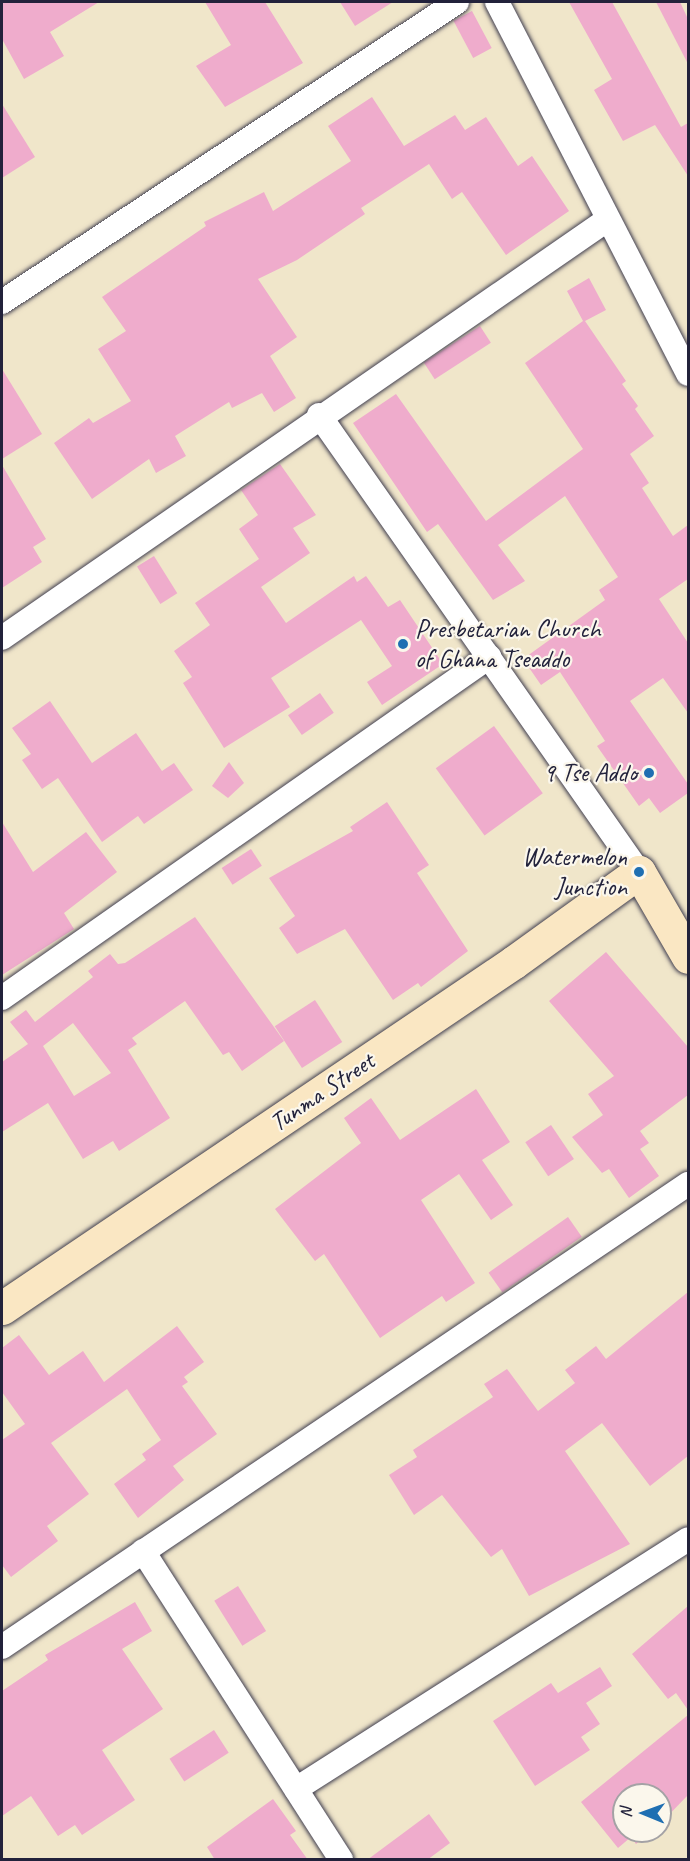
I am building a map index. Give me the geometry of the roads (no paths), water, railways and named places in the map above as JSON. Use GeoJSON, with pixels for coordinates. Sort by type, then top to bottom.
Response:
{"type":"FeatureCollection","features":[{"type":"Feature","properties":{"kind":"street"},"geometry":{"type":"LineString","coordinates":[[2,302],[457,2]]}},
{"type":"Feature","properties":{"kind":"street"},"geometry":{"type":"LineString","coordinates":[[497,2],[688,374]]}},
{"type":"Feature","properties":{"kind":"street"},"geometry":{"type":"LineString","coordinates":[[2,638],[319,415],[607,220]]}},
{"type":"Feature","properties":{"kind":"street"},"geometry":{"type":"LineString","coordinates":[[319,415],[639,872],[688,957]]}},
{"type":"Feature","properties":{"kind":"street"},"geometry":{"type":"LineString","coordinates":[[2,998],[489,657]]}},
{"type":"Feature","properties":{"kind":"street","name":"Tunma Street"},"geometry":{"type":"LineString","coordinates":[[4,1303],[514,962],[639,872]]}},
{"type":"Feature","properties":{"kind":"street"},"geometry":{"type":"LineString","coordinates":[[2,1647],[688,1184]]}},
{"type":"Feature","properties":{"kind":"street"},"geometry":{"type":"LineString","coordinates":[[296,1789],[688,1539]]}},
{"type":"Feature","properties":{"kind":"street"},"geometry":{"type":"LineString","coordinates":[[143,1551],[341,1860]]}},
{"type":"Feature","properties":{"kind":"place","name":"Presbetarian Church of Ghana Tseaddo"},"geometry":{"type":"Point","coordinates":[403,644]}},
{"type":"Feature","properties":{"kind":"place","name":"9 Tse Addo"},"geometry":{"type":"Point","coordinates":[649,773]}},
{"type":"Feature","properties":{"kind":"place","name":"Watermelon Junction"},"geometry":{"type":"Point","coordinates":[639,872]}}]}
